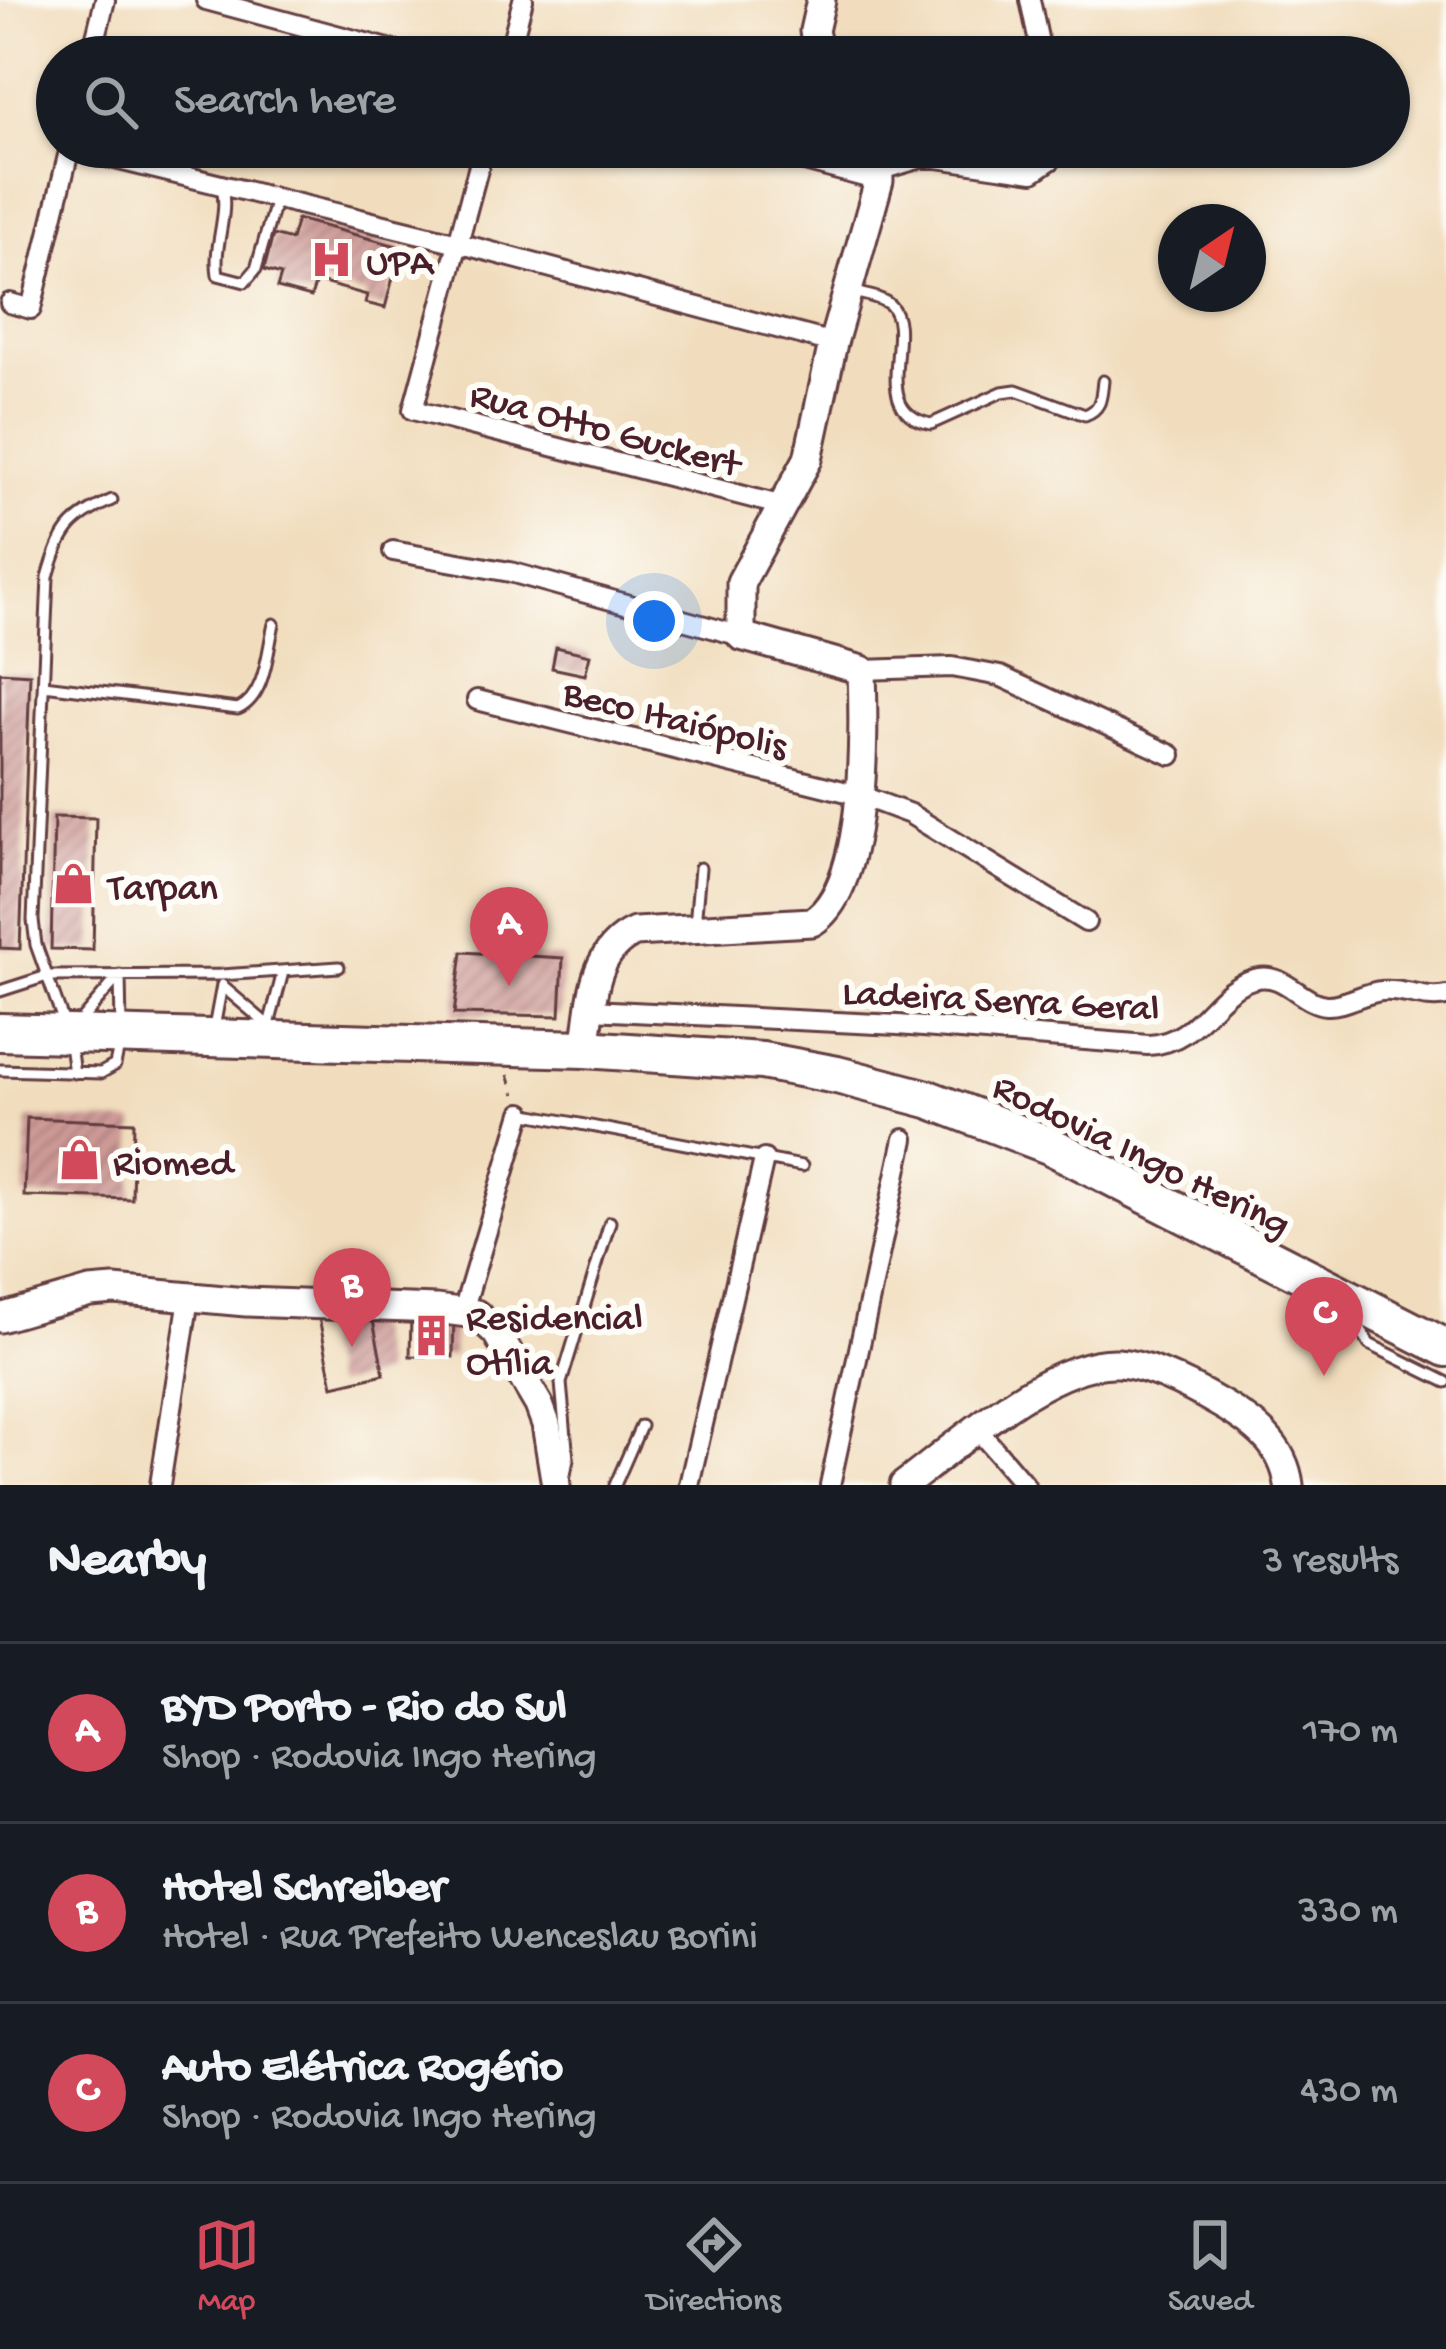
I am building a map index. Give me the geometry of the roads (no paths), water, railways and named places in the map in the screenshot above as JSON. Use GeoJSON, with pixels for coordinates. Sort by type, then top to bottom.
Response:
{"type":"FeatureCollection","features":[{"type":"Feature","properties":{"kind":"highway","name":"Rodovia Ingo Hering"},"geometry":{"type":"LineString","coordinates":[[0,1033],[212,1039],[278,1033],[762,1061],[928,1099],[1052,1145],[1446,1348]]}},
{"type":"Feature","properties":{"kind":"street"},"geometry":{"type":"LineString","coordinates":[[96,36],[105,0]]}},
{"type":"Feature","properties":{"kind":"street"},"geometry":{"type":"LineString","coordinates":[[206,0],[340,36]]}},
{"type":"Feature","properties":{"kind":"street"},"geometry":{"type":"LineString","coordinates":[[514,36],[523,0]]}},
{"type":"Feature","properties":{"kind":"street"},"geometry":{"type":"LineString","coordinates":[[815,36],[820,0]]}},
{"type":"Feature","properties":{"kind":"street"},"geometry":{"type":"LineString","coordinates":[[1030,0],[1038,36]]}},
{"type":"Feature","properties":{"kind":"street"},"geometry":{"type":"LineString","coordinates":[[10,303],[31,309],[65,168]]}},
{"type":"Feature","properties":{"kind":"street"},"geometry":{"type":"LineString","coordinates":[[150,168],[458,243],[833,343]]}},
{"type":"Feature","properties":{"kind":"street"},"geometry":{"type":"LineString","coordinates":[[458,243],[478,168]]}},
{"type":"Feature","properties":{"kind":"street"},"geometry":{"type":"LineString","coordinates":[[741,636],[741,582],[808,459],[879,168]]}},
{"type":"Feature","properties":{"kind":"street"},"geometry":{"type":"LineString","coordinates":[[1006,168],[1033,172],[1039,168]]}},
{"type":"Feature","properties":{"kind":"street","name":"Rua Otto Guckert"},"geometry":{"type":"LineString","coordinates":[[458,243],[413,410],[783,506]]}},
{"type":"Feature","properties":{"kind":"street"},"geometry":{"type":"LineString","coordinates":[[393,551],[510,572],[862,670],[952,667],[1000,676],[1171,755]]}},
{"type":"Feature","properties":{"kind":"street"},"geometry":{"type":"LineString","coordinates":[[585,1049],[599,967],[608,949],[621,938],[635,932],[812,922],[825,914],[844,882],[859,795],[862,670]]}},
{"type":"Feature","properties":{"kind":"street","name":"Beco Itaiópolis"},"geometry":{"type":"LineString","coordinates":[[477,700],[859,795],[910,814],[1086,922]]}},
{"type":"Feature","properties":{"kind":"street","name":"Ladeira Serra Geral"},"geometry":{"type":"LineString","coordinates":[[591,1010],[881,1024],[1148,1045],[1178,1040],[1242,983],[1259,977],[1291,986],[1321,1005],[1387,989],[1446,996]]}},
{"type":"Feature","properties":{"kind":"street"},"geometry":{"type":"LineString","coordinates":[[464,1311],[521,1113]]}},
{"type":"Feature","properties":{"kind":"street"},"geometry":{"type":"LineString","coordinates":[[830,1485],[904,1139]]}},
{"type":"Feature","properties":{"kind":"street"},"geometry":{"type":"LineString","coordinates":[[688,1485],[764,1160]]}},
{"type":"Feature","properties":{"kind":"street"},"geometry":{"type":"LineString","coordinates":[[0,1318],[102,1291],[476,1314],[496,1332],[531,1389],[546,1424],[560,1485]]}},
{"type":"Feature","properties":{"kind":"street"},"geometry":{"type":"LineString","coordinates":[[160,1485],[190,1298]]}},
{"type":"Feature","properties":{"kind":"street"},"geometry":{"type":"LineString","coordinates":[[904,1485],[1034,1391],[1079,1368],[1123,1363],[1197,1390],[1247,1420],[1275,1447],[1288,1485]]}},
{"type":"Feature","properties":{"kind":"street"},"geometry":{"type":"LineString","coordinates":[[978,1430],[1024,1485]]}},
{"type":"Feature","properties":{"kind":"lane"},"geometry":{"type":"LineString","coordinates":[[222,186],[226,208],[215,260],[218,275],[233,281],[245,282],[256,269],[276,199]]}},
{"type":"Feature","properties":{"kind":"lane"},"geometry":{"type":"LineString","coordinates":[[848,291],[884,301],[896,314],[898,399],[919,421],[931,424],[1016,390],[1085,415],[1095,412],[1101,402],[1103,381]]}},
{"type":"Feature","properties":{"kind":"lane"},"geometry":{"type":"LineString","coordinates":[[74,1073],[68,1035],[36,945],[33,920],[48,577],[59,540],[85,512],[112,500]]}},
{"type":"Feature","properties":{"kind":"lane"},"geometry":{"type":"LineString","coordinates":[[44,685],[238,709],[257,693],[274,624]]}},
{"type":"Feature","properties":{"kind":"lane"},"geometry":{"type":"LineString","coordinates":[[695,931],[700,868]]}},
{"type":"Feature","properties":{"kind":"lane"},"geometry":{"type":"LineString","coordinates":[[0,991],[47,976],[221,980],[339,968]]}},
{"type":"Feature","properties":{"kind":"lane"},"geometry":{"type":"LineString","coordinates":[[278,1033],[283,972]]}},
{"type":"Feature","properties":{"kind":"lane"},"geometry":{"type":"LineString","coordinates":[[68,1035],[119,975]]}},
{"type":"Feature","properties":{"kind":"lane"},"geometry":{"type":"LineString","coordinates":[[0,1070],[101,1073],[115,1065],[121,1037],[119,975]]}},
{"type":"Feature","properties":{"kind":"lane"},"geometry":{"type":"LineString","coordinates":[[221,980],[278,1033]]}},
{"type":"Feature","properties":{"kind":"lane"},"geometry":{"type":"LineString","coordinates":[[212,1039],[221,980]]}},
{"type":"Feature","properties":{"kind":"lane"},"geometry":{"type":"LineString","coordinates":[[521,1113],[802,1166]]}},
{"type":"Feature","properties":{"kind":"lane"},"geometry":{"type":"LineString","coordinates":[[560,1485],[568,1459],[561,1383],[610,1222]]}},
{"type":"Feature","properties":{"kind":"lane"},"geometry":{"type":"LineString","coordinates":[[1341,1295],[1369,1344],[1446,1382]]}},
{"type":"Feature","properties":{"kind":"lane"},"geometry":{"type":"LineString","coordinates":[[615,1485],[641,1426]]}},
{"type":"Feature","properties":{"kind":"place","name":"UPA"},"geometry":{"type":"Point","coordinates":[332,259]}},
{"type":"Feature","properties":{"kind":"place","name":"Tarpan"},"geometry":{"type":"Point","coordinates":[74,884]}},
{"type":"Feature","properties":{"kind":"place","name":"BYD Porto - Rio do Sul"},"geometry":{"type":"Point","coordinates":[509,986]}},
{"type":"Feature","properties":{"kind":"place","name":"Riomed"},"geometry":{"type":"Point","coordinates":[79,1159]}},
{"type":"Feature","properties":{"kind":"place","name":"Residencial Otília"},"geometry":{"type":"Point","coordinates":[432,1336]}},
{"type":"Feature","properties":{"kind":"place","name":"Hotel Schreiber"},"geometry":{"type":"Point","coordinates":[352,1347]}},
{"type":"Feature","properties":{"kind":"place","name":"Auto Elétrica Rogério"},"geometry":{"type":"Point","coordinates":[1324,1376]}}]}
